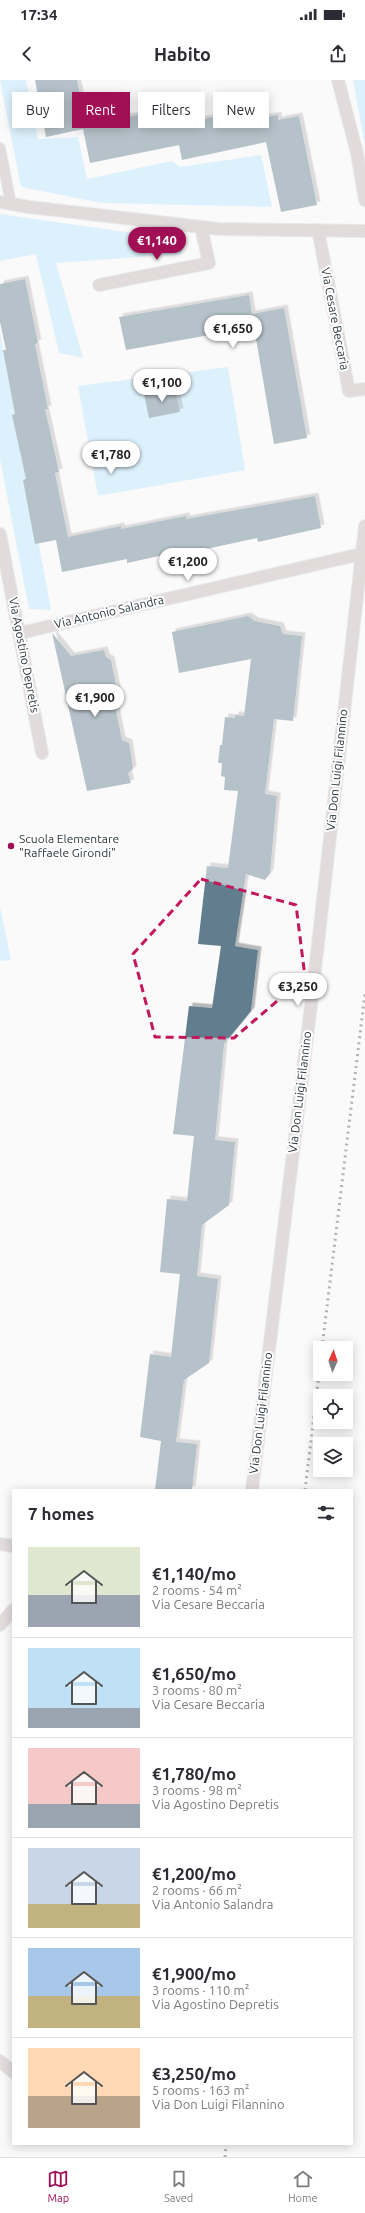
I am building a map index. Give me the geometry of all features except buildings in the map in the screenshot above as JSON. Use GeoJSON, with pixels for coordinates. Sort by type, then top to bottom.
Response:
{"type":"FeatureCollection","features":[{"type":"Feature","properties":{"kind":"street"},"geometry":{"type":"LineString","coordinates":[[338,80],[357,153],[365,200]]}},
{"type":"Feature","properties":{"kind":"street"},"geometry":{"type":"LineString","coordinates":[[5,203],[218,229],[365,231]]}},
{"type":"Feature","properties":{"kind":"street"},"geometry":{"type":"LineString","coordinates":[[98,285],[209,263],[201,227]]}},
{"type":"Feature","properties":{"kind":"street","name":"Via Cesare Beccaria"},"geometry":{"type":"LineString","coordinates":[[318,230],[349,392],[365,389]]}},
{"type":"Feature","properties":{"kind":"street","name":"Via Don Luigi Filannino"},"geometry":{"type":"LineString","coordinates":[[252,1489],[312,997],[365,526]]}},
{"type":"Feature","properties":{"kind":"street","name":"Via Agostino Depretis"},"geometry":{"type":"LineString","coordinates":[[0,534],[42,754]]}},
{"type":"Feature","properties":{"kind":"street","name":"Via Antonio Salandra"},"geometry":{"type":"LineString","coordinates":[[20,633],[361,554]]}},
{"type":"Feature","properties":{"kind":"street"},"geometry":{"type":"LineString","coordinates":[[0,1544],[12,1546]]}},
{"type":"Feature","properties":{"kind":"street"},"geometry":{"type":"LineString","coordinates":[[0,1625],[12,1611]]}},
{"type":"Feature","properties":{"kind":"street"},"geometry":{"type":"LineString","coordinates":[[0,2062],[12,2071]]}},
{"type":"Feature","properties":{"kind":"lane"},"geometry":{"type":"LineString","coordinates":[[0,148],[5,203]]}},
{"type":"Feature","properties":{"kind":"highlighted area"},"geometry":{"type":"Polygon","coordinates":[[[201,879],[296,905],[305,977],[234,1038],[155,1037],[133,954],[201,879]]]}},
{"type":"Feature","properties":{"kind":"shaded area"},"geometry":{"type":"Polygon","coordinates":[[[0,80],[26,80],[28,92],[12,92],[12,128],[36,128],[38,139],[78,137],[87,179],[172,161],[180,167],[261,155],[272,207],[102,203],[21,187],[0,80]]]}},
{"type":"Feature","properties":{"kind":"shaded area"},"geometry":{"type":"Polygon","coordinates":[[[353,80],[365,80],[365,146],[353,80]]]}},
{"type":"Feature","properties":{"kind":"shaded area"},"geometry":{"type":"Polygon","coordinates":[[[0,214],[182,240],[182,254],[56,263],[83,358],[59,353],[36,254],[0,261],[0,214]]]}},
{"type":"Feature","properties":{"kind":"shaded area"},"geometry":{"type":"Polygon","coordinates":[[[0,332],[51,610],[29,609],[0,459],[0,332]]]}},
{"type":"Feature","properties":{"kind":"shaded area"},"geometry":{"type":"Polygon","coordinates":[[[228,367],[245,470],[98,496],[78,386],[228,367]]]}},
{"type":"Feature","properties":{"kind":"shaded area"},"geometry":{"type":"Polygon","coordinates":[[[0,907],[11,960],[0,961],[0,907]]]}},
{"type":"Feature","properties":{"kind":"railway"},"geometry":{"type":"LineString","coordinates":[[323,1341],[365,993]]}},
{"type":"Feature","properties":{"kind":"railway"},"geometry":{"type":"LineString","coordinates":[[305,1489],[318,1381]]}},
{"type":"Feature","properties":{"kind":"railway"},"geometry":{"type":"LineString","coordinates":[[225,2157],[226,2145]]}},
{"type":"Feature","properties":{"kind":"place","name":"Scuola Elementare \"Raffaele Girondi\""},"geometry":{"type":"Point","coordinates":[11,846]}}]}
